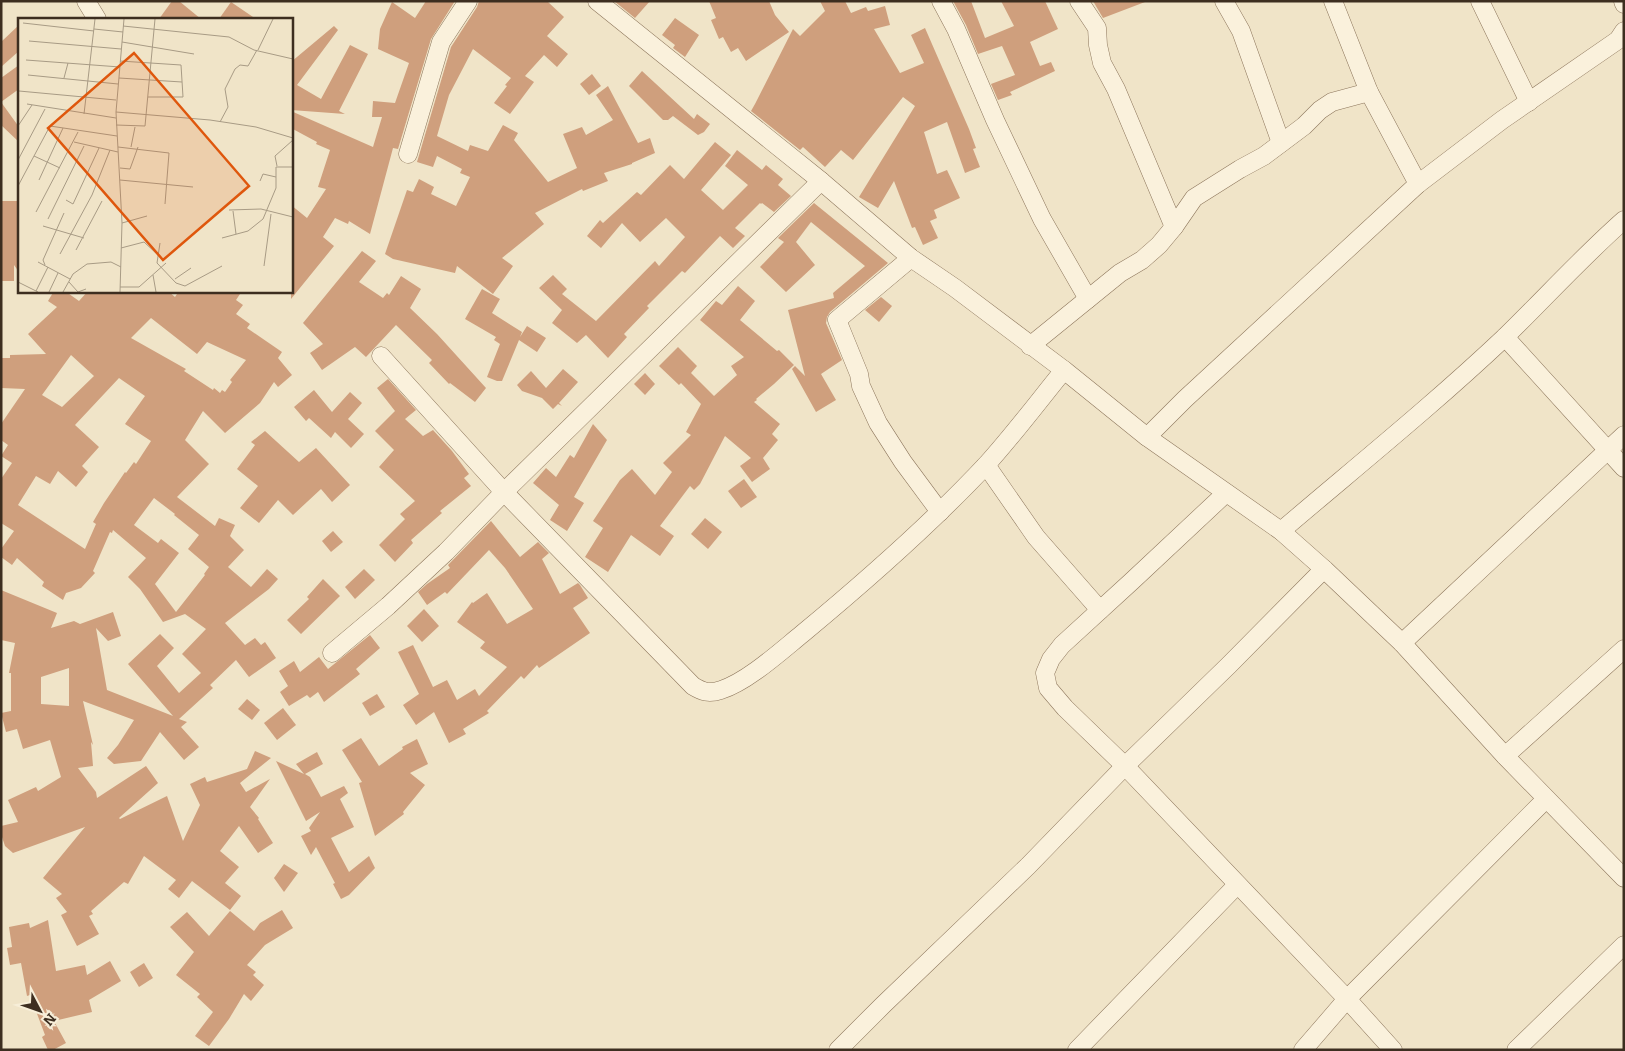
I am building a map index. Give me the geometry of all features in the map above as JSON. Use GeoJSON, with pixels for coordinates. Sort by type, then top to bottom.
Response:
{"type":"FeatureCollection","features":[{"type":"Feature","properties":{"kind":"street"},"geometry":{"type":"LineString","coordinates":[[86,1],[96,18]]}},
{"type":"Feature","properties":{"kind":"street"},"geometry":{"type":"LineString","coordinates":[[408,154],[441,42],[468,1]]}},
{"type":"Feature","properties":{"kind":"street"},"geometry":{"type":"LineString","coordinates":[[597,1],[821,181],[911,258],[955,288],[1064,370],[1147,437],[1281,531],[1402,643],[1504,756],[1621,871]]}},
{"type":"Feature","properties":{"kind":"street"},"geometry":{"type":"LineString","coordinates":[[941,1],[956,29],[995,120],[1042,219],[1088,299]]}},
{"type":"Feature","properties":{"kind":"street"},"geometry":{"type":"LineString","coordinates":[[1080,1],[1097,28],[1102,63],[1116,89],[1174,227]]}},
{"type":"Feature","properties":{"kind":"street"},"geometry":{"type":"LineString","coordinates":[[1224,1],[1241,30],[1281,143]]}},
{"type":"Feature","properties":{"kind":"street"},"geometry":{"type":"LineString","coordinates":[[1333,1],[1369,92],[1418,184]]}},
{"type":"Feature","properties":{"kind":"street"},"geometry":{"type":"LineString","coordinates":[[1480,1],[1529,102]]}},
{"type":"Feature","properties":{"kind":"street"},"geometry":{"type":"LineString","coordinates":[[1147,437],[1185,399],[1418,184],[1502,120],[1618,40],[1624,31]]}},
{"type":"Feature","properties":{"kind":"street"},"geometry":{"type":"LineString","coordinates":[[1030,346],[1120,273],[1142,260],[1174,227],[1194,198],[1264,156],[1332,102],[1369,92]]}},
{"type":"Feature","properties":{"kind":"street"},"geometry":{"type":"LineString","coordinates":[[332,653],[388,606],[446,552],[504,492],[821,181]]}},
{"type":"Feature","properties":{"kind":"street"},"geometry":{"type":"LineString","coordinates":[[1281,531],[1406,426],[1505,337],[1595,245],[1624,220]]}},
{"type":"Feature","properties":{"kind":"street"},"geometry":{"type":"LineString","coordinates":[[911,258],[837,320],[859,374],[861,386],[878,423],[903,462],[940,512]]}},
{"type":"Feature","properties":{"kind":"street"},"geometry":{"type":"LineString","coordinates":[[1505,337],[1624,468]]}},
{"type":"Feature","properties":{"kind":"street"},"geometry":{"type":"LineString","coordinates":[[381,356],[504,492],[693,686],[703,692],[721,690],[736,683],[773,657],[855,589],[940,512],[986,465],[1064,370]]}},
{"type":"Feature","properties":{"kind":"street"},"geometry":{"type":"LineString","coordinates":[[1402,643],[1624,435]]}},
{"type":"Feature","properties":{"kind":"street"},"geometry":{"type":"LineString","coordinates":[[986,465],[1036,537],[1100,610]]}},
{"type":"Feature","properties":{"kind":"street"},"geometry":{"type":"LineString","coordinates":[[1226,493],[1062,645],[1051,659],[1045,673],[1048,688],[1065,708],[1125,766],[1347,999],[1393,1050]]}},
{"type":"Feature","properties":{"kind":"street"},"geometry":{"type":"LineString","coordinates":[[838,1050],[1028,866],[1125,766],[1324,569]]}},
{"type":"Feature","properties":{"kind":"street"},"geometry":{"type":"LineString","coordinates":[[1504,756],[1624,649]]}},
{"type":"Feature","properties":{"kind":"street"},"geometry":{"type":"LineString","coordinates":[[1303,1050],[1347,999],[1546,799]]}},
{"type":"Feature","properties":{"kind":"street"},"geometry":{"type":"LineString","coordinates":[[1077,1050],[1237,884]]}},
{"type":"Feature","properties":{"kind":"street"},"geometry":{"type":"LineString","coordinates":[[1516,1050],[1624,945]]}},
{"type":"Feature","properties":{"kind":"building"},"geometry":{"type":"Polygon","coordinates":[[[172,1],[179,1],[200,18],[160,18],[172,1]]]}},
{"type":"Feature","properties":{"kind":"building"},"geometry":{"type":"Polygon","coordinates":[[[426,1],[455,1],[431,39],[398,149],[393,148],[370,234],[349,221],[348,224],[335,218],[323,237],[334,246],[291,299],[292,206],[307,218],[326,189],[318,187],[330,150],[316,144],[317,142],[292,129],[292,111],[373,147],[382,117],[372,117],[373,101],[395,103],[409,63],[378,49],[380,29],[392,2],[415,18],[426,1]]]}},
{"type":"Feature","properties":{"kind":"building"},"geometry":{"type":"Polygon","coordinates":[[[479,1],[547,1],[564,17],[547,36],[568,54],[557,67],[544,55],[525,76],[534,82],[510,114],[494,103],[511,78],[473,49],[449,95],[437,136],[468,151],[470,145],[488,151],[503,125],[518,133],[514,140],[548,182],[577,168],[563,134],[582,127],[586,135],[613,120],[596,95],[608,86],[638,143],[650,138],[655,153],[632,164],[604,173],[608,181],[583,191],[582,189],[535,213],[544,224],[502,258],[513,266],[493,294],[457,266],[455,273],[393,259],[385,254],[407,190],[413,192],[419,179],[434,187],[431,194],[456,206],[470,177],[460,173],[462,169],[437,156],[433,167],[417,162],[451,47],[479,1]]]}},
{"type":"Feature","properties":{"kind":"building"},"geometry":{"type":"Polygon","coordinates":[[[614,1],[650,1],[635,18],[614,1]]]}},
{"type":"Feature","properties":{"kind":"building"},"geometry":{"type":"Polygon","coordinates":[[[709,1],[769,1],[775,15],[789,32],[746,61],[738,48],[731,52],[723,37],[719,39],[711,20],[716,18],[709,1]]]}},
{"type":"Feature","properties":{"kind":"building"},"geometry":{"type":"Polygon","coordinates":[[[820,1],[845,1],[851,13],[866,7],[868,11],[885,6],[890,25],[874,29],[900,73],[924,63],[911,35],[925,28],[969,129],[976,148],[973,149],[980,167],[965,173],[947,122],[924,132],[937,174],[947,170],[960,198],[934,210],[937,218],[930,221],[938,238],[923,245],[915,227],[912,228],[894,181],[878,208],[859,197],[915,106],[903,97],[853,160],[841,150],[825,167],[803,147],[800,150],[751,111],[793,29],[800,36],[825,11],[820,1]]]}},
{"type":"Feature","properties":{"kind":"building"},"geometry":{"type":"Polygon","coordinates":[[[953,1],[971,1],[985,38],[1014,26],[1001,1],[1045,1],[1058,29],[1030,42],[1040,66],[1051,62],[1055,71],[1010,92],[1012,95],[998,100],[991,84],[1015,75],[1002,46],[978,54],[966,25],[953,1]]]}},
{"type":"Feature","properties":{"kind":"building"},"geometry":{"type":"Polygon","coordinates":[[[1093,1],[1145,1],[1145,2],[1103,18],[1093,1]]]}},
{"type":"Feature","properties":{"kind":"building"},"geometry":{"type":"Polygon","coordinates":[[[231,2],[255,18],[220,18],[231,2]]]}},
{"type":"Feature","properties":{"kind":"building"},"geometry":{"type":"Polygon","coordinates":[[[675,18],[699,35],[685,57],[673,48],[675,45],[662,35],[675,18]]]}},
{"type":"Feature","properties":{"kind":"building"},"geometry":{"type":"Polygon","coordinates":[[[18,26],[18,52],[1,67],[1,42],[18,26]]]}},
{"type":"Feature","properties":{"kind":"building"},"geometry":{"type":"Polygon","coordinates":[[[334,26],[338,30],[297,85],[321,99],[350,45],[368,54],[339,111],[345,114],[292,110],[292,61],[334,26]]]}},
{"type":"Feature","properties":{"kind":"building"},"geometry":{"type":"Polygon","coordinates":[[[18,66],[18,90],[1,102],[1,78],[18,66]]]}},
{"type":"Feature","properties":{"kind":"building"},"geometry":{"type":"Polygon","coordinates":[[[642,71],[694,119],[697,114],[710,124],[704,132],[698,135],[673,116],[668,120],[663,120],[629,86],[642,71]]]}},
{"type":"Feature","properties":{"kind":"building"},"geometry":{"type":"Polygon","coordinates":[[[592,74],[601,86],[589,95],[580,84],[592,74]]]}},
{"type":"Feature","properties":{"kind":"building"},"geometry":{"type":"Polygon","coordinates":[[[1,102],[18,126],[18,141],[1,125],[1,102]]]}},
{"type":"Feature","properties":{"kind":"building"},"geometry":{"type":"Polygon","coordinates":[[[715,142],[731,155],[701,190],[723,210],[748,185],[725,166],[737,150],[762,170],[766,165],[783,179],[778,185],[791,196],[774,212],[760,203],[735,228],[745,236],[733,248],[720,236],[685,273],[682,271],[647,306],[649,308],[624,334],[627,337],[608,358],[586,335],[577,343],[552,323],[562,310],[539,288],[553,275],[567,289],[562,294],[596,321],[655,261],[659,266],[685,237],[666,218],[640,242],[622,223],[601,248],[587,236],[600,220],[603,223],[637,192],[641,195],[670,165],[684,179],[715,142]]]}},
{"type":"Feature","properties":{"kind":"building"},"geometry":{"type":"Polygon","coordinates":[[[1,201],[18,201],[18,271],[14,265],[14,281],[1,281],[1,201]]]}},
{"type":"Feature","properties":{"kind":"building"},"geometry":{"type":"Polygon","coordinates":[[[814,203],[888,263],[830,312],[827,317],[826,323],[842,360],[821,374],[836,400],[816,412],[792,369],[795,366],[805,376],[788,310],[834,298],[833,293],[865,266],[811,222],[796,242],[815,265],[786,292],[760,267],[784,242],[778,238],[814,203]]]}},
{"type":"Feature","properties":{"kind":"building"},"geometry":{"type":"Polygon","coordinates":[[[362,251],[376,261],[359,282],[383,298],[387,293],[389,295],[401,276],[421,289],[410,308],[437,334],[486,388],[475,402],[449,384],[429,363],[432,360],[396,325],[366,357],[355,347],[322,370],[310,353],[323,344],[303,323],[362,251]]]}},
{"type":"Feature","properties":{"kind":"building"},"geometry":{"type":"Polygon","coordinates":[[[738,286],[755,301],[740,320],[777,351],[779,350],[794,365],[754,402],[780,424],[772,434],[778,440],[763,458],[770,469],[752,482],[740,466],[751,458],[725,436],[700,484],[694,490],[690,486],[660,526],[674,536],[660,556],[631,535],[608,572],[585,557],[603,528],[593,521],[620,480],[632,469],[655,495],[672,472],[663,463],[691,435],[686,432],[701,404],[681,383],[679,385],[659,366],[678,347],[697,366],[691,373],[714,396],[737,375],[731,366],[744,357],[700,320],[716,301],[722,305],[738,286]]]}},
{"type":"Feature","properties":{"kind":"building"},"geometry":{"type":"Polygon","coordinates":[[[482,289],[500,299],[492,313],[522,332],[520,337],[527,326],[546,338],[537,352],[519,340],[502,381],[487,377],[500,344],[494,340],[496,337],[465,319],[482,289]]]}},
{"type":"Feature","properties":{"kind":"building"},"geometry":{"type":"Polygon","coordinates":[[[53,292],[66,292],[79,301],[87,292],[169,292],[175,297],[178,292],[241,292],[236,300],[243,305],[236,314],[250,324],[247,328],[282,352],[278,358],[292,375],[278,387],[274,382],[260,403],[225,433],[203,411],[185,440],[209,464],[177,497],[215,526],[219,518],[235,525],[230,536],[244,550],[228,567],[251,587],[267,569],[278,579],[269,589],[225,623],[245,645],[255,638],[261,645],[265,642],[276,658],[249,677],[236,660],[210,685],[213,688],[179,719],[187,722],[181,727],[199,747],[184,760],[160,732],[141,761],[114,764],[107,758],[134,720],[83,701],[93,745],[91,742],[93,766],[78,768],[96,792],[97,798],[146,766],[158,783],[119,818],[167,796],[183,841],[200,805],[190,784],[205,777],[207,782],[247,769],[255,751],[271,758],[240,783],[246,792],[270,779],[250,807],[259,818],[273,843],[258,853],[239,826],[220,851],[239,867],[225,883],[241,896],[230,910],[192,881],[179,898],[168,889],[176,880],[144,856],[128,884],[124,882],[91,911],[93,914],[89,916],[99,934],[77,946],[61,915],[67,912],[56,898],[62,894],[43,878],[85,827],[13,853],[5,846],[1,834],[1,826],[18,822],[8,800],[36,787],[38,791],[61,777],[50,740],[23,749],[17,729],[6,732],[1,713],[11,711],[11,673],[9,673],[15,643],[1,640],[1,590],[57,613],[51,628],[74,621],[80,624],[113,612],[121,636],[108,641],[96,628],[107,690],[173,716],[128,664],[160,634],[174,648],[157,666],[179,693],[201,673],[182,654],[206,629],[185,614],[163,622],[140,589],[128,577],[146,558],[113,530],[112,533],[110,532],[93,571],[95,573],[81,588],[66,593],[63,600],[42,586],[44,582],[17,558],[12,565],[1,557],[1,549],[14,531],[1,523],[1,479],[12,463],[1,456],[8,445],[1,440],[1,424],[25,389],[1,388],[1,358],[10,358],[10,355],[46,354],[28,334],[57,307],[48,301],[53,292]],[[151,318],[131,338],[186,369],[184,371],[213,390],[214,388],[220,393],[222,390],[225,392],[232,382],[230,380],[246,360],[207,342],[197,354],[151,318]],[[71,355],[42,395],[62,407],[94,376],[71,355]],[[119,378],[75,425],[99,447],[82,466],[88,472],[76,487],[58,471],[50,484],[36,476],[18,505],[85,549],[96,524],[93,522],[104,503],[125,472],[134,462],[136,464],[151,441],[125,424],[145,396],[119,378]],[[154,498],[134,525],[158,543],[161,539],[179,553],[155,584],[176,612],[205,575],[209,567],[188,549],[199,535],[154,498]],[[69,668],[41,677],[41,704],[69,706],[69,668]]]}},
{"type":"Feature","properties":{"kind":"building"},"geometry":{"type":"Polygon","coordinates":[[[881,297],[892,306],[879,322],[865,310],[881,297]]]}},
{"type":"Feature","properties":{"kind":"building"},"geometry":{"type":"Polygon","coordinates":[[[563,369],[578,382],[559,403],[562,406],[558,404],[553,409],[542,398],[522,391],[517,385],[531,371],[546,388],[563,369]]]}},
{"type":"Feature","properties":{"kind":"building"},"geometry":{"type":"Polygon","coordinates":[[[645,373],[655,384],[645,395],[634,384],[645,373]]]}},
{"type":"Feature","properties":{"kind":"building"},"geometry":{"type":"Polygon","coordinates":[[[388,379],[416,410],[405,419],[423,436],[433,430],[469,474],[464,478],[471,486],[440,511],[442,513],[411,540],[413,543],[395,562],[379,545],[405,519],[400,514],[415,501],[379,467],[394,450],[375,431],[395,411],[377,388],[388,379]]]}},
{"type":"Feature","properties":{"kind":"building"},"geometry":{"type":"Polygon","coordinates":[[[314,390],[332,412],[350,392],[362,403],[348,419],[364,434],[351,448],[335,432],[331,438],[309,418],[306,421],[294,407],[314,390]]]}},
{"type":"Feature","properties":{"kind":"building"},"geometry":{"type":"Polygon","coordinates":[[[593,424],[607,440],[574,497],[584,503],[567,531],[550,520],[559,505],[533,483],[546,468],[556,477],[570,455],[574,458],[593,424]]]}},
{"type":"Feature","properties":{"kind":"building"},"geometry":{"type":"Polygon","coordinates":[[[265,431],[299,462],[316,448],[350,485],[332,502],[321,489],[293,515],[278,500],[259,523],[240,508],[258,486],[237,469],[255,445],[251,442],[265,431]]]}},
{"type":"Feature","properties":{"kind":"building"},"geometry":{"type":"Polygon","coordinates":[[[744,479],[757,497],[741,508],[728,491],[744,479]]]}},
{"type":"Feature","properties":{"kind":"building"},"geometry":{"type":"Polygon","coordinates":[[[705,518],[722,532],[708,549],[691,534],[705,518]]]}},
{"type":"Feature","properties":{"kind":"building"},"geometry":{"type":"Polygon","coordinates":[[[491,521],[520,557],[538,542],[549,553],[542,559],[560,594],[578,583],[580,585],[588,598],[573,608],[590,633],[539,668],[537,665],[524,679],[521,676],[487,711],[489,713],[463,729],[466,734],[449,743],[434,712],[416,725],[403,705],[419,694],[398,652],[413,645],[433,687],[447,680],[457,700],[475,689],[479,696],[507,667],[480,648],[485,642],[457,622],[472,602],[487,593],[507,624],[533,609],[505,568],[489,550],[447,594],[445,592],[427,605],[418,592],[450,568],[448,565],[491,521]]]}},
{"type":"Feature","properties":{"kind":"building"},"geometry":{"type":"Polygon","coordinates":[[[333,531],[343,542],[331,552],[322,541],[333,531]]]}},
{"type":"Feature","properties":{"kind":"building"},"geometry":{"type":"Polygon","coordinates":[[[364,569],[375,580],[355,599],[345,587],[364,569]]]}},
{"type":"Feature","properties":{"kind":"building"},"geometry":{"type":"Polygon","coordinates":[[[323,579],[340,596],[301,634],[287,620],[309,599],[307,597],[323,579]]]}},
{"type":"Feature","properties":{"kind":"building"},"geometry":{"type":"Polygon","coordinates":[[[424,609],[439,626],[422,642],[407,626],[424,609]]]}},
{"type":"Feature","properties":{"kind":"building"},"geometry":{"type":"Polygon","coordinates":[[[370,635],[380,648],[356,669],[360,674],[324,702],[318,692],[310,698],[307,695],[289,706],[280,692],[288,686],[279,671],[294,661],[300,672],[319,657],[328,669],[370,635]]]}},
{"type":"Feature","properties":{"kind":"building"},"geometry":{"type":"Polygon","coordinates":[[[377,694],[385,707],[370,716],[362,703],[377,694]]]}},
{"type":"Feature","properties":{"kind":"building"},"geometry":{"type":"Polygon","coordinates":[[[247,699],[260,710],[252,720],[238,709],[247,699]]]}},
{"type":"Feature","properties":{"kind":"building"},"geometry":{"type":"Polygon","coordinates":[[[283,708],[296,725],[277,740],[264,723],[283,708]]]}},
{"type":"Feature","properties":{"kind":"building"},"geometry":{"type":"Polygon","coordinates":[[[361,738],[379,766],[403,749],[402,747],[417,739],[428,764],[410,773],[425,785],[403,812],[404,814],[375,836],[359,783],[362,782],[342,750],[361,738]]]}},
{"type":"Feature","properties":{"kind":"building"},"geometry":{"type":"Polygon","coordinates":[[[317,752],[323,764],[305,774],[310,777],[321,797],[344,786],[348,793],[340,799],[354,827],[331,838],[349,872],[369,856],[375,868],[349,895],[341,899],[333,884],[335,883],[316,847],[311,855],[301,836],[311,831],[309,828],[320,812],[306,821],[276,761],[304,774],[296,764],[317,752]]]}},
{"type":"Feature","properties":{"kind":"building"},"geometry":{"type":"Polygon","coordinates":[[[284,864],[298,873],[284,892],[274,878],[284,864]]]}},
{"type":"Feature","properties":{"kind":"building"},"geometry":{"type":"Polygon","coordinates":[[[282,910],[293,928],[265,945],[247,965],[256,972],[253,975],[264,985],[251,1001],[244,994],[229,1019],[209,1046],[195,1036],[213,1012],[197,997],[200,994],[176,975],[194,952],[170,927],[187,912],[209,936],[230,911],[254,931],[260,923],[282,910]]]}},
{"type":"Feature","properties":{"kind":"building"},"geometry":{"type":"Polygon","coordinates":[[[48,920],[56,971],[85,965],[87,975],[110,961],[121,981],[89,1000],[92,1012],[54,1021],[66,1043],[53,1050],[48,1050],[42,1037],[45,1035],[30,995],[27,996],[21,963],[10,965],[7,948],[12,947],[9,927],[29,923],[30,928],[48,920]]]}},
{"type":"Feature","properties":{"kind":"building"},"geometry":{"type":"Polygon","coordinates":[[[144,963],[153,978],[139,987],[130,972],[144,963]]]}}]}
